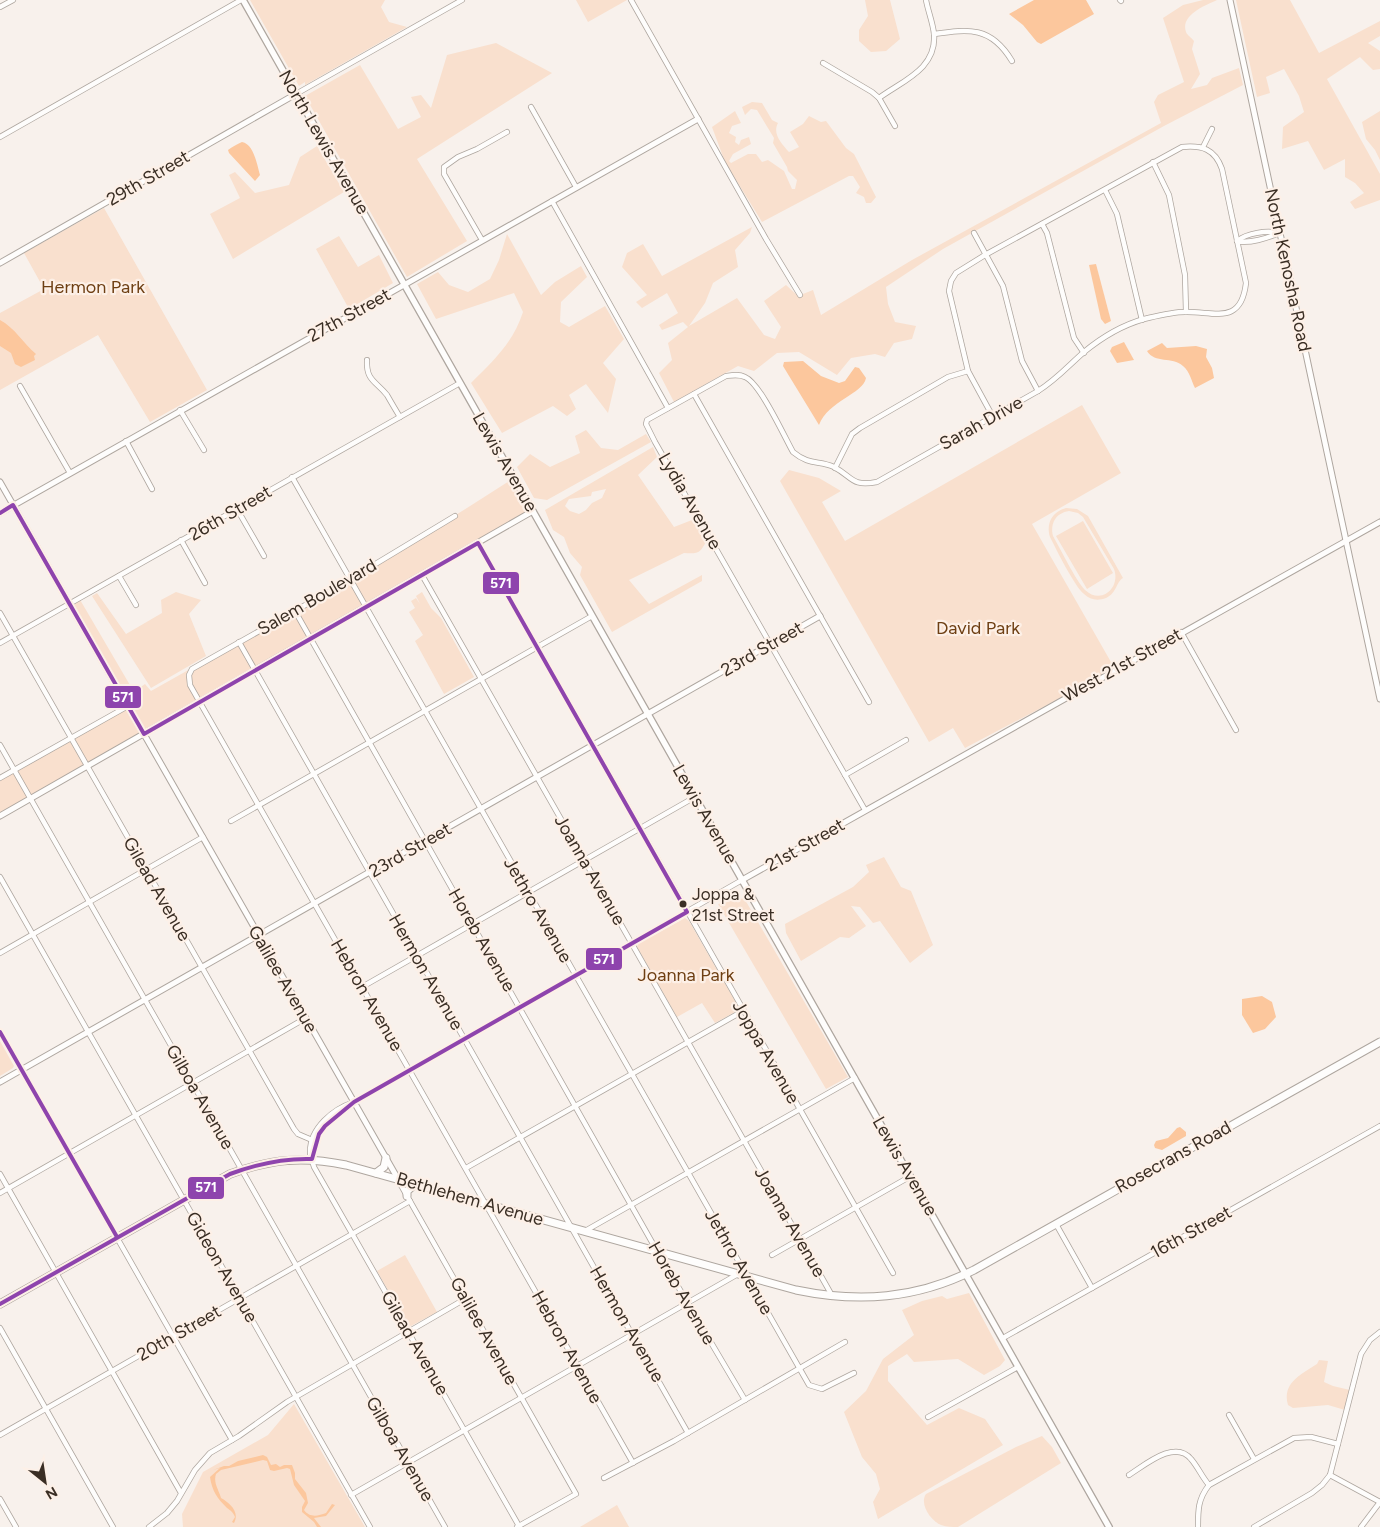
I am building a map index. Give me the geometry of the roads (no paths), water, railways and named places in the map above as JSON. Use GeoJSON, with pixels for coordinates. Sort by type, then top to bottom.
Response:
{"type":"FeatureCollection","features":[{"type":"Feature","properties":{"kind":"main road","name":"North Lewis Avenue"},"geometry":{"type":"LineString","coordinates":[[242,0],[404,284]]}},
{"type":"Feature","properties":{"kind":"main road","name":"Lewis Avenue"},"geometry":{"type":"LineString","coordinates":[[404,284],[1109,1527]]}},
{"type":"Feature","properties":{"kind":"main road","name":"Rosecrans Road"},"geometry":{"type":"LineString","coordinates":[[966,1274],[1380,1042]]}},
{"type":"Feature","properties":{"kind":"main road"},"geometry":{"type":"LineString","coordinates":[[376,1173],[384,1167],[386,1158]]}},
{"type":"Feature","properties":{"kind":"main road","name":"Bethlehem Avenue"},"geometry":{"type":"LineString","coordinates":[[0,1304],[218,1180],[242,1170],[274,1161],[312,1159],[376,1173],[796,1290],[830,1296],[877,1297],[912,1293],[966,1274]]}},
{"type":"Feature","properties":{"kind":"main road"},"geometry":{"type":"LineString","coordinates":[[408,1198],[407,1191],[415,1184]]}},
{"type":"Feature","properties":{"kind":"street"},"geometry":{"type":"LineString","coordinates":[[0,7],[13,0]]}},
{"type":"Feature","properties":{"kind":"street"},"geometry":{"type":"LineString","coordinates":[[0,137],[242,0]]}},
{"type":"Feature","properties":{"kind":"street"},"geometry":{"type":"LineString","coordinates":[[296,94],[462,0]]}},
{"type":"Feature","properties":{"kind":"street"},"geometry":{"type":"LineString","coordinates":[[631,0],[800,296]]}},
{"type":"Feature","properties":{"kind":"street"},"geometry":{"type":"LineString","coordinates":[[879,98],[916,74],[924,66],[932,52],[934,34],[926,0]]}},
{"type":"Feature","properties":{"kind":"street","name":"North Kenosha Road"},"geometry":{"type":"LineString","coordinates":[[1230,0],[1380,699]]}},
{"type":"Feature","properties":{"kind":"street"},"geometry":{"type":"LineString","coordinates":[[934,34],[960,30],[974,31],[998,42],[1012,60]]}},
{"type":"Feature","properties":{"kind":"street"},"geometry":{"type":"LineString","coordinates":[[823,62],[879,98],[895,126]]}},
{"type":"Feature","properties":{"kind":"street","name":"29th Street"},"geometry":{"type":"LineString","coordinates":[[0,263],[296,94]]}},
{"type":"Feature","properties":{"kind":"street"},"geometry":{"type":"LineString","coordinates":[[531,107],[576,187]]}},
{"type":"Feature","properties":{"kind":"street","name":"27th Street"},"geometry":{"type":"LineString","coordinates":[[0,513],[698,119]]}},
{"type":"Feature","properties":{"kind":"street"},"geometry":{"type":"LineString","coordinates":[[993,417],[968,371],[950,301],[951,281],[956,273],[986,254],[1182,146],[1203,147],[1212,129]]}},
{"type":"Feature","properties":{"kind":"street"},"geometry":{"type":"LineString","coordinates":[[482,240],[444,174],[444,167],[458,157],[477,149],[507,132]]}},
{"type":"Feature","properties":{"kind":"street","name":"Sarah Drive"},"geometry":{"type":"LineString","coordinates":[[860,483],[877,482],[1038,392],[1060,376],[1084,353],[1108,336],[1142,320],[1186,312],[1218,315],[1236,308],[1242,299],[1246,282],[1219,162],[1214,155],[1203,147]]}},
{"type":"Feature","properties":{"kind":"street"},"geometry":{"type":"LineString","coordinates":[[1153,162],[1169,195],[1185,275],[1186,312]]}},
{"type":"Feature","properties":{"kind":"street"},"geometry":{"type":"LineString","coordinates":[[1104,190],[1116,214],[1142,320]]}},
{"type":"Feature","properties":{"kind":"street"},"geometry":{"type":"LineString","coordinates":[[552,200],[668,408],[726,376],[736,374],[744,376],[756,385],[793,452],[802,459],[835,468],[852,481],[860,483],[859,490]]}},
{"type":"Feature","properties":{"kind":"street"},"geometry":{"type":"LineString","coordinates":[[1042,224],[1047,233],[1074,338],[1084,353]]}},
{"type":"Feature","properties":{"kind":"street"},"geometry":{"type":"LineString","coordinates":[[974,232],[1003,286],[1022,361],[1038,392]]}},
{"type":"Feature","properties":{"kind":"street"},"geometry":{"type":"LineString","coordinates":[[1237,241],[1243,242],[1272,237],[1279,233]]}},
{"type":"Feature","properties":{"kind":"street"},"geometry":{"type":"LineString","coordinates":[[367,360],[367,371],[372,380],[386,393],[400,416]]}},
{"type":"Feature","properties":{"kind":"street"},"geometry":{"type":"LineString","coordinates":[[835,468],[852,434],[860,428],[948,377],[968,371]]}},
{"type":"Feature","properties":{"kind":"street","name":"26th Street"},"geometry":{"type":"LineString","coordinates":[[0,643],[460,383]]}},
{"type":"Feature","properties":{"kind":"street"},"geometry":{"type":"LineString","coordinates":[[20,386],[70,473]]}},
{"type":"Feature","properties":{"kind":"street"},"geometry":{"type":"LineString","coordinates":[[694,394],[869,702]]}},
{"type":"Feature","properties":{"kind":"street","name":"Lydia Avenue"},"geometry":{"type":"LineString","coordinates":[[668,408],[647,420],[646,424],[865,810]]}},
{"type":"Feature","properties":{"kind":"street"},"geometry":{"type":"LineString","coordinates":[[180,410],[204,450]]}},
{"type":"Feature","properties":{"kind":"street"},"geometry":{"type":"LineString","coordinates":[[126,442],[152,489]]}},
{"type":"Feature","properties":{"kind":"street","name":"Jethro Avenue"},"geometry":{"type":"LineString","coordinates":[[292,478],[809,1386],[816,1388]]}},
{"type":"Feature","properties":{"kind":"street","name":"Galilee Avenue"},"geometry":{"type":"LineString","coordinates":[[0,482],[576,1494],[518,1526]]}},
{"type":"Feature","properties":{"kind":"street"},"geometry":{"type":"LineString","coordinates":[[237,508],[264,556]]}},
{"type":"Feature","properties":{"kind":"street","name":"Salem Boulevard"},"geometry":{"type":"LineString","coordinates":[[0,816],[533,511]]}},
{"type":"Feature","properties":{"kind":"street","name":"Salem Boulevard"},"geometry":{"type":"LineString","coordinates":[[190,684],[189,675],[192,669],[455,516]]}},
{"type":"Feature","properties":{"kind":"street","name":"West 21st Street"},"geometry":{"type":"LineString","coordinates":[[865,810],[1380,522]]}},
{"type":"Feature","properties":{"kind":"street"},"geometry":{"type":"LineString","coordinates":[[181,540],[205,583]]}},
{"type":"Feature","properties":{"kind":"street","name":"Joppa Avenue"},"geometry":{"type":"LineString","coordinates":[[478,543],[893,1273]]}},
{"type":"Feature","properties":{"kind":"street","name":"Joanna Avenue"},"geometry":{"type":"LineString","coordinates":[[422,575],[830,1292],[830,1296]]}},
{"type":"Feature","properties":{"kind":"street"},"geometry":{"type":"LineString","coordinates":[[119,576],[136,605]]}},
{"type":"Feature","properties":{"kind":"street","name":"Horeb Avenue"},"geometry":{"type":"LineString","coordinates":[[295,610],[744,1400]]}},
{"type":"Feature","properties":{"kind":"street","name":"Gilead Avenue"},"geometry":{"type":"LineString","coordinates":[[0,613],[294,1129],[298,1134],[315,1140]]}},
{"type":"Feature","properties":{"kind":"street"},"geometry":{"type":"LineString","coordinates":[[231,822],[592,616]]}},
{"type":"Feature","properties":{"kind":"street","name":"23rd Street"},"geometry":{"type":"LineString","coordinates":[[0,1082],[820,616]]}},
{"type":"Feature","properties":{"kind":"street"},"geometry":{"type":"LineString","coordinates":[[1181,632],[1236,730]]}},
{"type":"Feature","properties":{"kind":"street","name":"Hermon Avenue"},"geometry":{"type":"LineString","coordinates":[[239,642],[688,1433]]}},
{"type":"Feature","properties":{"kind":"street","name":"Hebron Avenue"},"geometry":{"type":"LineString","coordinates":[[190,684],[632,1463]]}},
{"type":"Feature","properties":{"kind":"street"},"geometry":{"type":"LineString","coordinates":[[0,778],[128,706]]}},
{"type":"Feature","properties":{"kind":"street"},"geometry":{"type":"LineString","coordinates":[[845,775],[906,740]]}},
{"type":"Feature","properties":{"kind":"street","name":"Gilboa Avenue"},"geometry":{"type":"LineString","coordinates":[[0,745],[445,1527]]}},
{"type":"Feature","properties":{"kind":"street"},"geometry":{"type":"LineString","coordinates":[[362,987],[695,797]]}},
{"type":"Feature","properties":{"kind":"street","name":"21st Street"},"geometry":{"type":"LineString","coordinates":[[315,1140],[315,1132],[324,1121],[345,1105],[354,1102],[865,810]]}},
{"type":"Feature","properties":{"kind":"street"},"geometry":{"type":"LineString","coordinates":[[0,953],[203,838]]}},
{"type":"Feature","properties":{"kind":"street","name":"Gideon Avenue"},"geometry":{"type":"LineString","coordinates":[[0,876],[370,1527]]}},
{"type":"Feature","properties":{"kind":"street"},"geometry":{"type":"LineString","coordinates":[[466,1168],[743,1011]]}},
{"type":"Feature","properties":{"kind":"street"},"geometry":{"type":"LineString","coordinates":[[0,1193],[306,1018]]}},
{"type":"Feature","properties":{"kind":"street"},"geometry":{"type":"LineString","coordinates":[[0,1032],[232,1440]]}},
{"type":"Feature","properties":{"kind":"street"},"geometry":{"type":"LineString","coordinates":[[585,1231],[855,1078]]}},
{"type":"Feature","properties":{"kind":"street","name":"16th Street"},"geometry":{"type":"LineString","coordinates":[[1003,1338],[1380,1126]]}},
{"type":"Feature","properties":{"kind":"street"},"geometry":{"type":"LineString","coordinates":[[312,1159],[315,1140]]}},
{"type":"Feature","properties":{"kind":"street","name":"Gilead Avenue"},"geometry":{"type":"LineString","coordinates":[[312,1159],[314,1167],[518,1526]]}},
{"type":"Feature","properties":{"kind":"street"},"geometry":{"type":"LineString","coordinates":[[0,1174],[181,1493]]}},
{"type":"Feature","properties":{"kind":"street"},"geometry":{"type":"LineString","coordinates":[[772,1255],[911,1176]]}},
{"type":"Feature","properties":{"kind":"street","name":"20th Street"},"geometry":{"type":"LineString","coordinates":[[0,1435],[296,1266],[408,1198]]}},
{"type":"Feature","properties":{"kind":"street"},"geometry":{"type":"LineString","coordinates":[[1056,1224],[1092,1288]]}},
{"type":"Feature","properties":{"kind":"street"},"geometry":{"type":"LineString","coordinates":[[351,1495],[738,1274]]}},
{"type":"Feature","properties":{"kind":"street"},"geometry":{"type":"LineString","coordinates":[[149,1527],[177,1501],[195,1470],[216,1449],[295,1397],[465,1299]]}},
{"type":"Feature","properties":{"kind":"street"},"geometry":{"type":"LineString","coordinates":[[0,1328],[113,1527]]}},
{"type":"Feature","properties":{"kind":"street"},"geometry":{"type":"LineString","coordinates":[[1254,1527],[1312,1493],[1330,1475],[1361,1354],[1370,1340],[1380,1332]]}},
{"type":"Feature","properties":{"kind":"street"},"geometry":{"type":"LineString","coordinates":[[604,1478],[688,1433],[845,1342]]}},
{"type":"Feature","properties":{"kind":"street"},"geometry":{"type":"LineString","coordinates":[[928,1417],[1018,1366]]}},
{"type":"Feature","properties":{"kind":"street"},"geometry":{"type":"LineString","coordinates":[[815,1394],[816,1388],[827,1387],[854,1372]]}},
{"type":"Feature","properties":{"kind":"street"},"geometry":{"type":"LineString","coordinates":[[1229,1415],[1254,1460]]}},
{"type":"Feature","properties":{"kind":"street"},"geometry":{"type":"LineString","coordinates":[[1198,1527],[1200,1498],[1209,1485],[1288,1440],[1300,1436],[1338,1444]]}},
{"type":"Feature","properties":{"kind":"street"},"geometry":{"type":"LineString","coordinates":[[1129,1474],[1168,1452],[1179,1450],[1191,1458],[1209,1485]]}},
{"type":"Feature","properties":{"kind":"street"},"geometry":{"type":"LineString","coordinates":[[1330,1475],[1380,1502],[1362,1527]]}},
{"type":"Feature","properties":{"kind":"street"},"geometry":{"type":"LineString","coordinates":[[0,1499],[16,1527]]}},
{"type":"Feature","properties":{"kind":"place","name":"Joppa & 21st Street"},"geometry":{"type":"Point","coordinates":[683,904]}},
{"type":"Feature","properties":{"kind":"park label","name":"Hermon Park"},"geometry":{"type":"Point","coordinates":[93,287]}},
{"type":"Feature","properties":{"kind":"park label","name":"David Park"},"geometry":{"type":"Point","coordinates":[978,628]}},
{"type":"Feature","properties":{"kind":"park label","name":"Joanna Park"},"geometry":{"type":"Point","coordinates":[686,975]}}]}
